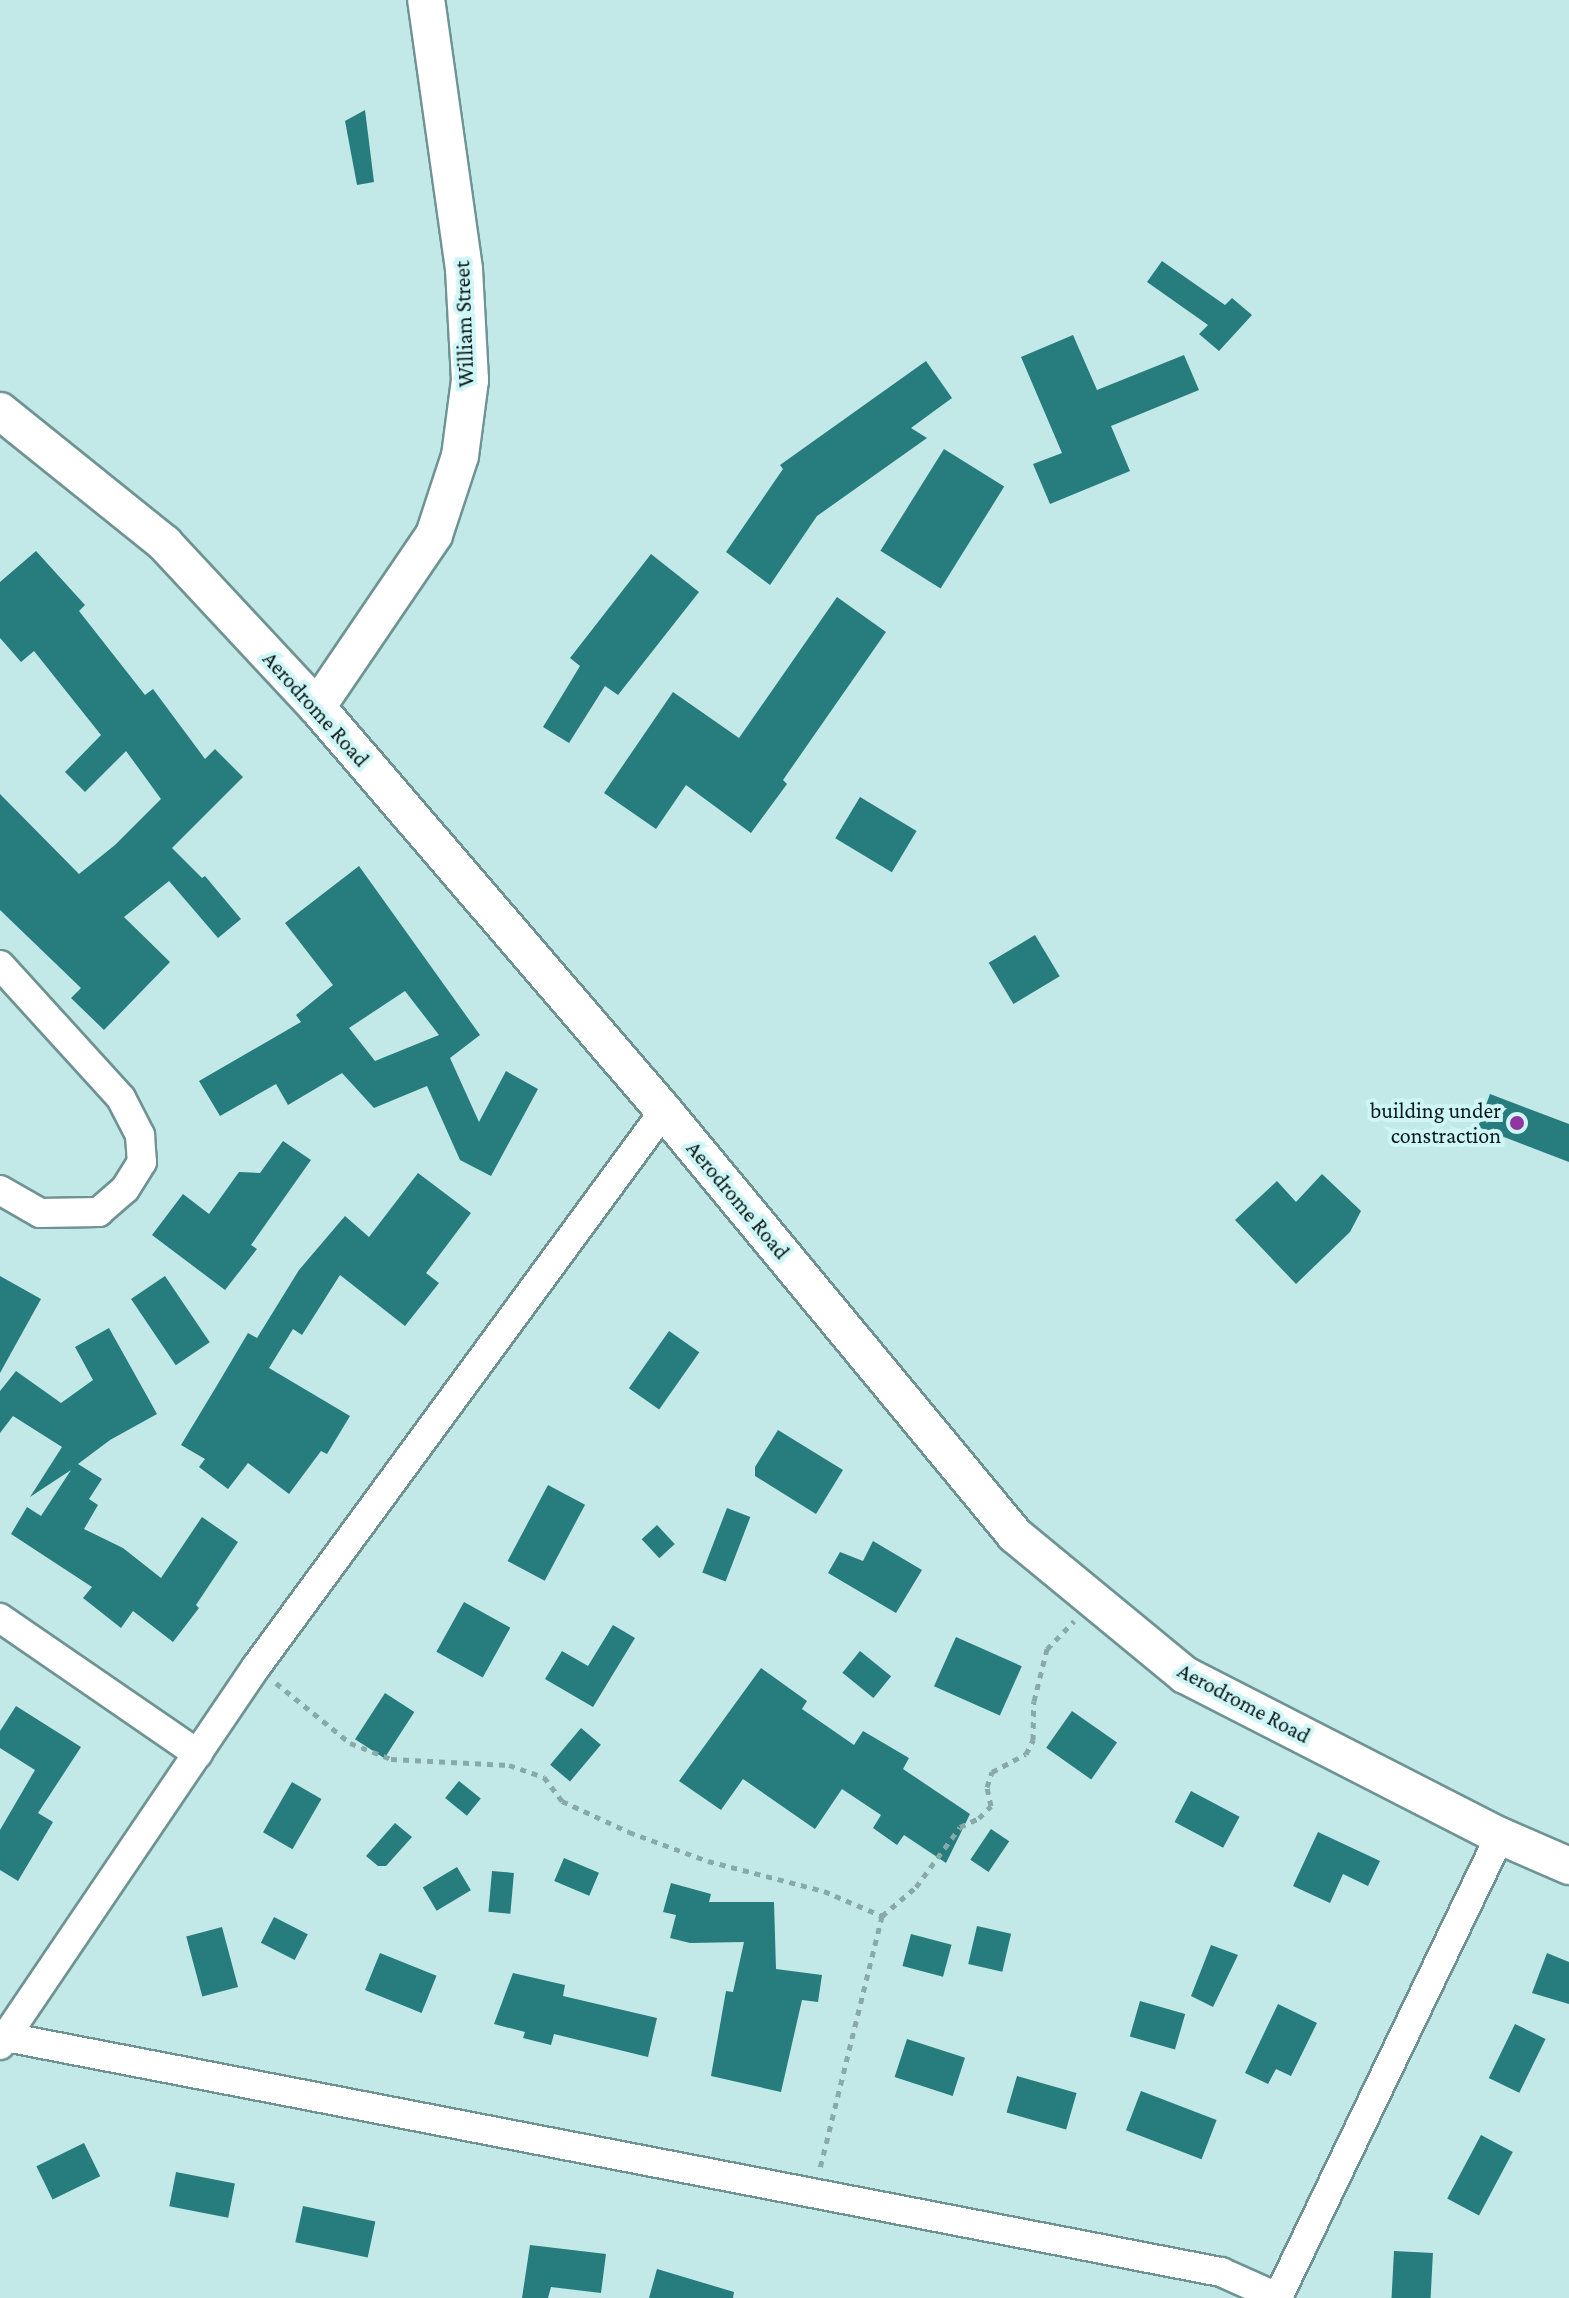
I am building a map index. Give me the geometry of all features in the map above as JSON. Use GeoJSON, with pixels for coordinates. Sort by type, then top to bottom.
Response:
{"type":"FeatureCollection","features":[{"type":"Feature","properties":{"kind":"street","name":"William Street"},"geometry":{"type":"LineString","coordinates":[[317,707],[434,535],[460,456],[470,380],[464,269],[426,0]]}},
{"type":"Feature","properties":{"kind":"street","name":"Aerodrome Road"},"geometry":{"type":"LineString","coordinates":[[0,411],[164,543],[317,707],[664,1111],[1015,1535],[1185,1675],[1500,1836],[1569,1866]]}},
{"type":"Feature","properties":{"kind":"street"},"geometry":{"type":"LineString","coordinates":[[0,965],[121,1098],[140,1135],[142,1162],[125,1189],[99,1212],[40,1213],[0,1190]]}},
{"type":"Feature","properties":{"kind":"street"},"geometry":{"type":"LineString","coordinates":[[664,1111],[256,1667],[3,2041],[1221,2272],[1278,2298],[1500,1836]]}},
{"type":"Feature","properties":{"kind":"street"},"geometry":{"type":"LineString","coordinates":[[0,1618],[198,1754]]}},
{"type":"Feature","properties":{"kind":"path"},"geometry":{"type":"LineString","coordinates":[[814,2194],[882,1916],[916,1887],[960,1827],[979,1818],[991,1806],[987,1787],[992,1772],[1026,1754],[1033,1740],[1034,1701],[1047,1649],[1094,1600]]}},
{"type":"Feature","properties":{"kind":"path"},"geometry":{"type":"LineString","coordinates":[[256,1667],[350,1743],[391,1759],[509,1765],[544,1777],[562,1801],[629,1832],[708,1861],[824,1891],[882,1916]]}},
{"type":"Feature","properties":{"kind":"building"},"geometry":{"type":"Polygon","coordinates":[[[365,110],[374,182],[357,185],[345,121],[365,110]]]}},
{"type":"Feature","properties":{"kind":"building"},"geometry":{"type":"Polygon","coordinates":[[[1162,261],[1225,305],[1232,298],[1252,315],[1219,351],[1199,334],[1208,325],[1147,282],[1162,261]]]}},
{"type":"Feature","properties":{"kind":"building"},"geometry":{"type":"Polygon","coordinates":[[[1073,335],[1097,390],[1184,355],[1199,390],[1111,426],[1130,471],[1050,504],[1033,464],[1062,453],[1021,357],[1073,335]]]}},
{"type":"Feature","properties":{"kind":"building"},"geometry":{"type":"Polygon","coordinates":[[[926,361],[952,398],[911,428],[927,438],[817,516],[770,585],[726,552],[783,469],[780,465],[926,361]]]}},
{"type":"Feature","properties":{"kind":"building"},"geometry":{"type":"Polygon","coordinates":[[[944,449],[1004,487],[941,588],[880,551],[944,449]]]}},
{"type":"Feature","properties":{"kind":"building"},"geometry":{"type":"Polygon","coordinates":[[[36,551],[85,605],[79,611],[145,695],[153,689],[205,759],[215,749],[243,777],[172,848],[202,878],[205,876],[241,919],[218,938],[169,881],[124,917],[170,962],[104,1030],[71,998],[81,988],[0,910],[0,794],[79,874],[115,845],[161,799],[126,751],[85,792],[65,772],[101,735],[34,651],[21,662],[0,638],[0,582],[36,551]]]}},
{"type":"Feature","properties":{"kind":"building"},"geometry":{"type":"Polygon","coordinates":[[[651,554],[699,592],[618,695],[605,686],[569,743],[543,727],[580,666],[570,658],[651,554]]]}},
{"type":"Feature","properties":{"kind":"building"},"geometry":{"type":"Polygon","coordinates":[[[837,597],[886,632],[783,780],[787,784],[751,833],[686,785],[656,829],[604,793],[673,692],[739,738],[837,597]]]}},
{"type":"Feature","properties":{"kind":"building"},"geometry":{"type":"Polygon","coordinates":[[[860,797],[917,831],[892,872],[835,838],[860,797]]]}},
{"type":"Feature","properties":{"kind":"building"},"geometry":{"type":"Polygon","coordinates":[[[359,866],[480,1035],[450,1058],[479,1122],[506,1071],[538,1089],[491,1176],[460,1160],[427,1086],[374,1108],[342,1073],[288,1105],[276,1084],[220,1116],[199,1081],[301,1022],[296,1015],[333,985],[285,923],[359,866]],[[405,991],[349,1028],[375,1061],[439,1035],[405,991]]]}},
{"type":"Feature","properties":{"kind":"building"},"geometry":{"type":"Polygon","coordinates":[[[1035,935],[1060,976],[1013,1004],[989,963],[1035,935]]]}},
{"type":"Feature","properties":{"kind":"building","name":"building under constraction"},"geometry":{"type":"Polygon","coordinates":[[[1490,1094],[1569,1124],[1569,1162],[1478,1127],[1490,1094]]]}},
{"type":"Feature","properties":{"kind":"building"},"geometry":{"type":"Polygon","coordinates":[[[283,1141],[311,1160],[251,1245],[257,1249],[225,1290],[152,1235],[183,1194],[209,1214],[239,1172],[260,1173],[283,1141]]]}},
{"type":"Feature","properties":{"kind":"building"},"geometry":{"type":"Polygon","coordinates":[[[418,1173],[471,1213],[426,1273],[439,1283],[405,1326],[340,1275],[302,1335],[293,1329],[269,1368],[350,1416],[327,1454],[321,1451],[289,1494],[248,1463],[228,1489],[199,1467],[205,1459],[181,1445],[248,1333],[257,1338],[299,1270],[345,1216],[369,1237],[418,1173]]]}},
{"type":"Feature","properties":{"kind":"building"},"geometry":{"type":"Polygon","coordinates":[[[1322,1174],[1361,1211],[1350,1232],[1296,1284],[1235,1220],[1277,1181],[1296,1202],[1322,1174]]]}},
{"type":"Feature","properties":{"kind":"building"},"geometry":{"type":"Polygon","coordinates":[[[0,1276],[41,1299],[0,1373],[0,1276]]]}},
{"type":"Feature","properties":{"kind":"building"},"geometry":{"type":"Polygon","coordinates":[[[165,1276],[210,1342],[176,1365],[131,1299],[165,1276]]]}},
{"type":"Feature","properties":{"kind":"building"},"geometry":{"type":"Polygon","coordinates":[[[109,1328],[157,1414],[110,1440],[78,1464],[102,1479],[89,1499],[98,1505],[84,1529],[123,1548],[161,1578],[202,1517],[238,1542],[196,1605],[199,1608],[173,1642],[133,1611],[121,1628],[83,1598],[92,1587],[11,1534],[27,1507],[41,1516],[71,1470],[30,1497],[62,1447],[13,1416],[0,1433],[0,1391],[16,1371],[61,1403],[93,1380],[75,1347],[109,1328]]]}},
{"type":"Feature","properties":{"kind":"building"},"geometry":{"type":"Polygon","coordinates":[[[669,1331],[699,1352],[659,1410],[629,1388],[669,1331]]]}},
{"type":"Feature","properties":{"kind":"building"},"geometry":{"type":"Polygon","coordinates":[[[778,1430],[843,1470],[816,1514],[755,1476],[755,1467],[778,1430]]]}},
{"type":"Feature","properties":{"kind":"building"},"geometry":{"type":"Polygon","coordinates":[[[548,1485],[585,1505],[545,1581],[508,1561],[548,1485]]]}},
{"type":"Feature","properties":{"kind":"building"},"geometry":{"type":"Polygon","coordinates":[[[727,1508],[750,1517],[726,1581],[702,1572],[727,1508]]]}},
{"type":"Feature","properties":{"kind":"building"},"geometry":{"type":"Polygon","coordinates":[[[657,1525],[675,1544],[659,1558],[642,1539],[657,1525]]]}},
{"type":"Feature","properties":{"kind":"building"},"geometry":{"type":"Polygon","coordinates":[[[873,1541],[922,1570],[896,1613],[828,1573],[840,1552],[863,1561],[873,1541]]]}},
{"type":"Feature","properties":{"kind":"building"},"geometry":{"type":"Polygon","coordinates":[[[464,1602],[510,1628],[483,1678],[436,1652],[464,1602]]]}},
{"type":"Feature","properties":{"kind":"building"},"geometry":{"type":"Polygon","coordinates":[[[613,1625],[635,1638],[593,1707],[545,1679],[562,1651],[588,1666],[613,1625]]]}},
{"type":"Feature","properties":{"kind":"building"},"geometry":{"type":"Polygon","coordinates":[[[956,1637],[1022,1666],[1000,1716],[934,1686],[956,1637]]]}},
{"type":"Feature","properties":{"kind":"building"},"geometry":{"type":"Polygon","coordinates":[[[860,1651],[891,1676],[873,1698],[842,1673],[860,1651]]]}},
{"type":"Feature","properties":{"kind":"building"},"geometry":{"type":"Polygon","coordinates":[[[761,1668],[807,1701],[802,1709],[854,1745],[863,1731],[909,1758],[903,1769],[970,1814],[946,1863],[904,1835],[897,1845],[873,1828],[881,1815],[842,1789],[815,1829],[743,1779],[721,1810],[679,1781],[761,1668]]]}},
{"type":"Feature","properties":{"kind":"building"},"geometry":{"type":"Polygon","coordinates":[[[385,1693],[414,1712],[384,1758],[355,1739],[385,1693]]]}},
{"type":"Feature","properties":{"kind":"building"},"geometry":{"type":"Polygon","coordinates":[[[16,1706],[81,1747],[38,1813],[53,1822],[18,1881],[0,1870],[0,1830],[35,1770],[0,1748],[0,1731],[16,1706]]]}},
{"type":"Feature","properties":{"kind":"building"},"geometry":{"type":"Polygon","coordinates":[[[1072,1711],[1117,1743],[1091,1779],[1046,1748],[1072,1711]]]}},
{"type":"Feature","properties":{"kind":"building"},"geometry":{"type":"Polygon","coordinates":[[[581,1728],[601,1745],[570,1781],[550,1765],[581,1728]]]}},
{"type":"Feature","properties":{"kind":"building"},"geometry":{"type":"Polygon","coordinates":[[[459,1781],[481,1799],[467,1816],[445,1798],[459,1781]]]}},
{"type":"Feature","properties":{"kind":"building"},"geometry":{"type":"Polygon","coordinates":[[[292,1782],[321,1799],[292,1849],[263,1832],[292,1782]]]}},
{"type":"Feature","properties":{"kind":"building"},"geometry":{"type":"Polygon","coordinates":[[[1191,1791],[1240,1817],[1223,1848],[1175,1822],[1191,1791]]]}},
{"type":"Feature","properties":{"kind":"building"},"geometry":{"type":"Polygon","coordinates":[[[395,1823],[412,1837],[386,1866],[378,1866],[366,1856],[395,1823]]]}},
{"type":"Feature","properties":{"kind":"building"},"geometry":{"type":"Polygon","coordinates":[[[991,1829],[1009,1841],[989,1872],[970,1860],[991,1829]]]}},
{"type":"Feature","properties":{"kind":"building"},"geometry":{"type":"Polygon","coordinates":[[[1318,1832],[1380,1861],[1368,1886],[1343,1874],[1330,1903],[1293,1886],[1318,1832]]]}},
{"type":"Feature","properties":{"kind":"building"},"geometry":{"type":"Polygon","coordinates":[[[564,1858],[599,1873],[589,1896],[554,1881],[564,1858]]]}},
{"type":"Feature","properties":{"kind":"building"},"geometry":{"type":"Polygon","coordinates":[[[457,1867],[471,1890],[437,1911],[423,1888],[457,1867]]]}},
{"type":"Feature","properties":{"kind":"building"},"geometry":{"type":"Polygon","coordinates":[[[492,1871],[514,1873],[510,1914],[488,1912],[492,1871]]]}},
{"type":"Feature","properties":{"kind":"building"},"geometry":{"type":"Polygon","coordinates":[[[671,1883],[711,1894],[709,1902],[774,1902],[776,1969],[822,1975],[818,2002],[802,2000],[781,2092],[711,2076],[726,1991],[733,1992],[744,1942],[690,1943],[670,1938],[676,1915],[663,1912],[671,1883]]]}},
{"type":"Feature","properties":{"kind":"building"},"geometry":{"type":"Polygon","coordinates":[[[274,1917],[308,1934],[295,1960],[261,1943],[274,1917]]]}},
{"type":"Feature","properties":{"kind":"building"},"geometry":{"type":"Polygon","coordinates":[[[977,1926],[1011,1934],[1002,1972],[968,1964],[977,1926]]]}},
{"type":"Feature","properties":{"kind":"building"},"geometry":{"type":"Polygon","coordinates":[[[222,1927],[238,1987],[202,1996],[186,1937],[222,1927]]]}},
{"type":"Feature","properties":{"kind":"building"},"geometry":{"type":"Polygon","coordinates":[[[911,1934],[952,1945],[943,1977],[902,1966],[911,1934]]]}},
{"type":"Feature","properties":{"kind":"building"},"geometry":{"type":"Polygon","coordinates":[[[1211,1945],[1238,1955],[1213,2007],[1191,1996],[1211,1945]]]}},
{"type":"Feature","properties":{"kind":"building"},"geometry":{"type":"Polygon","coordinates":[[[380,1953],[437,1976],[422,2013],[365,1990],[380,1953]]]}},
{"type":"Feature","properties":{"kind":"building"},"geometry":{"type":"Polygon","coordinates":[[[1547,1953],[1569,1962],[1569,2004],[1532,1993],[1547,1953]]]}},
{"type":"Feature","properties":{"kind":"building"},"geometry":{"type":"Polygon","coordinates":[[[513,1973],[565,1985],[563,1996],[657,2018],[648,2057],[554,2034],[551,2045],[523,2038],[525,2032],[494,2024],[513,1973]]]}},
{"type":"Feature","properties":{"kind":"building"},"geometry":{"type":"Polygon","coordinates":[[[1140,2001],[1185,2014],[1175,2050],[1130,2037],[1140,2001]]]}},
{"type":"Feature","properties":{"kind":"building"},"geometry":{"type":"Polygon","coordinates":[[[1278,2004],[1317,2023],[1291,2076],[1276,2069],[1268,2084],[1245,2073],[1278,2004]]]}},
{"type":"Feature","properties":{"kind":"building"},"geometry":{"type":"Polygon","coordinates":[[[1515,2024],[1546,2039],[1519,2093],[1489,2078],[1515,2024]]]}},
{"type":"Feature","properties":{"kind":"building"},"geometry":{"type":"Polygon","coordinates":[[[907,2039],[965,2058],[953,2096],[895,2077],[907,2039]]]}},
{"type":"Feature","properties":{"kind":"building"},"geometry":{"type":"Polygon","coordinates":[[[1017,2076],[1077,2093],[1066,2130],[1007,2113],[1017,2076]]]}},
{"type":"Feature","properties":{"kind":"building"},"geometry":{"type":"Polygon","coordinates":[[[1141,2091],[1217,2120],[1202,2159],[1126,2130],[1141,2091]]]}},
{"type":"Feature","properties":{"kind":"building"},"geometry":{"type":"Polygon","coordinates":[[[1481,2135],[1513,2152],[1479,2215],[1447,2199],[1481,2135]]]}},
{"type":"Feature","properties":{"kind":"building"},"geometry":{"type":"Polygon","coordinates":[[[84,2143],[100,2176],[53,2199],[36,2166],[84,2143]]]}},
{"type":"Feature","properties":{"kind":"building"},"geometry":{"type":"Polygon","coordinates":[[[176,2172],[235,2183],[228,2218],[169,2206],[176,2172]]]}},
{"type":"Feature","properties":{"kind":"building"},"geometry":{"type":"Polygon","coordinates":[[[303,2206],[375,2221],[368,2258],[295,2242],[303,2206]]]}},
{"type":"Feature","properties":{"kind":"building"},"geometry":{"type":"Polygon","coordinates":[[[530,2245],[606,2254],[601,2293],[551,2287],[548,2298],[522,2298],[530,2245]]]}},
{"type":"Feature","properties":{"kind":"building"},"geometry":{"type":"Polygon","coordinates":[[[1394,2251],[1433,2253],[1431,2298],[1392,2298],[1394,2251]]]}},
{"type":"Feature","properties":{"kind":"building"},"geometry":{"type":"Polygon","coordinates":[[[657,2269],[734,2292],[733,2298],[649,2298],[657,2269]]]}},
{"type":"Feature","properties":{"kind":"place","name":"building under constraction"},"geometry":{"type":"Point","coordinates":[1517,1123]}}]}
